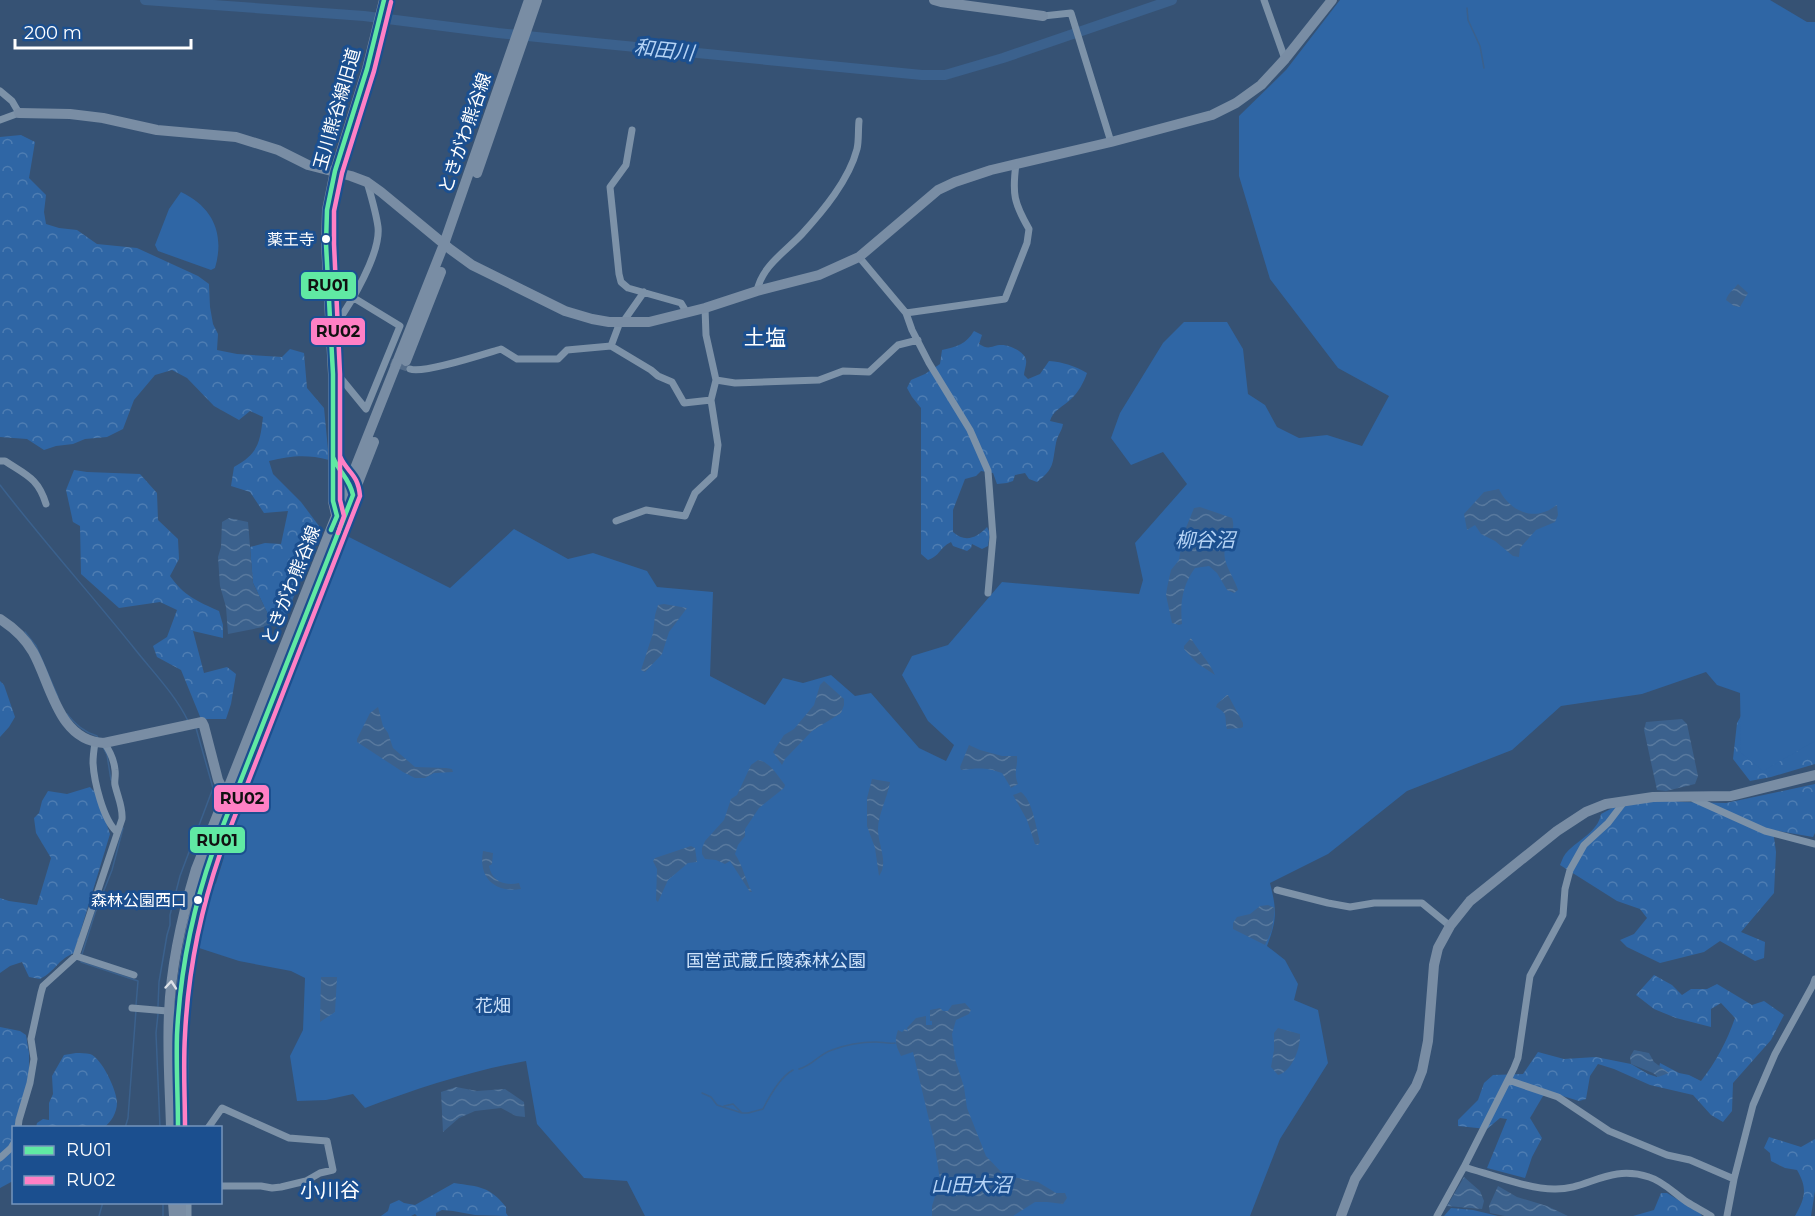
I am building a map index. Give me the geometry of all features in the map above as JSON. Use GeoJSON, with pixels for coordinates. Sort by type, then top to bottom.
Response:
{"type":"FeatureCollection","features":[{"type":"Feature","properties":{"kind":"street","name":"ときがわ熊谷線"},"geometry":{"type":"LineString","coordinates":[[528,15],[529,0]]}},
{"type":"Feature","properties":{"kind":"street","name":"ときがわ熊谷線"},"geometry":{"type":"LineString","coordinates":[[231,792],[353,495],[447,246],[528,15],[537,0]]}},
{"type":"Feature","properties":{"kind":"street"},"geometry":{"type":"LineString","coordinates":[[934,0],[995,11],[1043,16],[1071,13],[1111,142]]}},
{"type":"Feature","properties":{"kind":"street"},"geometry":{"type":"LineString","coordinates":[[1264,0],[1285,59]]}},
{"type":"Feature","properties":{"kind":"street"},"geometry":{"type":"LineString","coordinates":[[0,120],[20,113],[90,116],[157,130],[236,137],[278,150],[308,165],[367,182],[447,246],[491,275],[565,310],[592,319],[649,322],[705,309],[757,291],[819,275],[859,257],[938,190],[955,182],[1212,115],[1253,92],[1285,59],[1332,0]]}},
{"type":"Feature","properties":{"kind":"street","name":"玉川熊谷線旧道"},"geometry":{"type":"LineString","coordinates":[[336,516],[333,501],[333,374],[326,228],[335,171],[383,5]]}},
{"type":"Feature","properties":{"kind":"street"},"geometry":{"type":"LineString","coordinates":[[0,91],[12,101],[20,113]]}},
{"type":"Feature","properties":{"kind":"street"},"geometry":{"type":"LineString","coordinates":[[757,291],[761,278],[773,262],[801,234],[843,183],[857,149],[859,122]]}},
{"type":"Feature","properties":{"kind":"street"},"geometry":{"type":"LineString","coordinates":[[632,130],[626,165],[611,183],[610,188],[621,282],[628,288],[681,303],[687,313]]}},
{"type":"Feature","properties":{"kind":"street"},"geometry":{"type":"LineString","coordinates":[[906,313],[1005,299],[1027,243],[1029,229],[1018,211],[1013,192],[1016,165]]}},
{"type":"Feature","properties":{"kind":"street"},"geometry":{"type":"LineString","coordinates":[[331,326],[336,324],[354,298],[378,240],[378,228],[367,182]]}},
{"type":"Feature","properties":{"kind":"street","name":"ときがわ熊谷線"},"geometry":{"type":"LineString","coordinates":[[171,1126],[168,1040],[205,872],[231,792],[336,516],[447,246]]}},
{"type":"Feature","properties":{"kind":"street"},"geometry":{"type":"LineString","coordinates":[[859,257],[906,313],[918,340],[970,430],[988,471],[993,537],[988,593]]}},
{"type":"Feature","properties":{"kind":"street"},"geometry":{"type":"LineString","coordinates":[[611,346],[621,322],[644,292]]}},
{"type":"Feature","properties":{"kind":"street"},"geometry":{"type":"LineString","coordinates":[[333,374],[339,376],[366,409],[388,361],[399,326],[354,298]]}},
{"type":"Feature","properties":{"kind":"street"},"geometry":{"type":"LineString","coordinates":[[616,521],[646,510],[686,516],[695,493],[714,476],[718,445],[711,400],[716,380],[706,335],[705,309]]}},
{"type":"Feature","properties":{"kind":"street"},"geometry":{"type":"LineString","coordinates":[[716,380],[735,383],[819,380],[843,371],[869,372],[898,345],[918,340]]}},
{"type":"Feature","properties":{"kind":"street"},"geometry":{"type":"LineString","coordinates":[[410,369],[416,371],[501,350],[517,359],[558,358],[567,350],[611,346],[651,369],[658,376],[672,382],[684,404],[711,400]]}},
{"type":"Feature","properties":{"kind":"street"},"geometry":{"type":"LineString","coordinates":[[333,457],[336,465],[350,482],[353,495]]}},
{"type":"Feature","properties":{"kind":"street"},"geometry":{"type":"LineString","coordinates":[[0,461],[5,461],[36,482],[46,504]]}},
{"type":"Feature","properties":{"kind":"street"},"geometry":{"type":"LineString","coordinates":[[340,470],[348,470],[357,466]]}},
{"type":"Feature","properties":{"kind":"street"},"geometry":{"type":"LineString","coordinates":[[0,619],[20,634],[32,650],[62,716],[79,734],[109,749],[115,770],[115,784],[123,809],[122,819],[76,956],[44,986],[41,993],[31,1040],[33,1067],[18,1126]]}},
{"type":"Feature","properties":{"kind":"street"},"geometry":{"type":"LineString","coordinates":[[99,743],[202,722],[218,780],[221,786],[231,792]]}},
{"type":"Feature","properties":{"kind":"street"},"geometry":{"type":"LineString","coordinates":[[99,743],[93,761],[95,779],[112,828],[117,832]]}},
{"type":"Feature","properties":{"kind":"street"},"geometry":{"type":"LineString","coordinates":[[1341,1216],[1355,1179],[1410,1096],[1422,1071],[1428,1041],[1434,965],[1438,948],[1449,926],[1470,902],[1557,831],[1586,812],[1606,804],[1653,797],[1731,796],[1815,776]]}},
{"type":"Feature","properties":{"kind":"street"},"geometry":{"type":"LineString","coordinates":[[1688,796],[1766,831],[1815,844]]}},
{"type":"Feature","properties":{"kind":"street"},"geometry":{"type":"LineString","coordinates":[[1437,1216],[1518,1058],[1530,976],[1563,915],[1565,889],[1570,870],[1584,845],[1608,823],[1624,802]]}},
{"type":"Feature","properties":{"kind":"street"},"geometry":{"type":"LineString","coordinates":[[1277,890],[1350,907],[1374,903],[1422,903],[1449,926]]}},
{"type":"Feature","properties":{"kind":"street"},"geometry":{"type":"LineString","coordinates":[[76,956],[134,975]]}},
{"type":"Feature","properties":{"kind":"street"},"geometry":{"type":"LineString","coordinates":[[1727,1216],[1753,1105],[1765,1074],[1815,979]]}},
{"type":"Feature","properties":{"kind":"street"},"geometry":{"type":"LineString","coordinates":[[132,1008],[174,1011],[185,1015],[185,1126]]}},
{"type":"Feature","properties":{"kind":"street","name":"ときがわ熊谷線"},"geometry":{"type":"LineString","coordinates":[[174,1011],[177,1039],[178,1126]]}},
{"type":"Feature","properties":{"kind":"street"},"geometry":{"type":"LineString","coordinates":[[1508,1080],[1558,1097],[1609,1131],[1667,1155],[1690,1160],[1734,1179]]}},
{"type":"Feature","properties":{"kind":"street"},"geometry":{"type":"LineString","coordinates":[[209,1126],[222,1108],[290,1138],[327,1141],[333,1170],[320,1173],[306,1181],[281,1187],[222,1186]]}},
{"type":"Feature","properties":{"kind":"street"},"geometry":{"type":"LineString","coordinates":[[0,1158],[12,1146]]}},
{"type":"Feature","properties":{"kind":"street"},"geometry":{"type":"LineString","coordinates":[[1464,1167],[1555,1190],[1616,1173],[1639,1175],[1659,1182],[1711,1216]]}},
{"type":"Feature","properties":{"kind":"green space","name":"国営武蔵丘陵森林公園"},"geometry":{"type":"Polygon","coordinates":[[[1340,0],[1770,0],[1807,22],[1815,22],[1815,741],[1763,771],[1741,753],[1740,693],[1717,685],[1706,672],[1642,694],[1561,706],[1512,750],[1407,791],[1328,854],[1270,883],[1275,915],[1267,946],[1285,960],[1298,984],[1294,1000],[1318,1010],[1328,1063],[1280,1139],[1250,1216],[645,1216],[627,1181],[584,1178],[537,1124],[526,1061],[444,1081],[365,1108],[353,1094],[326,1100],[297,1101],[290,1056],[303,1030],[305,978],[291,971],[239,961],[196,947],[208,891],[216,883],[230,829],[232,829],[345,535],[450,588],[514,529],[568,559],[593,553],[647,571],[657,587],[713,592],[710,676],[765,705],[783,678],[803,683],[831,675],[855,696],[871,693],[919,748],[946,761],[954,745],[928,721],[902,675],[912,656],[948,645],[1002,582],[1139,594],[1143,580],[1135,543],[1187,484],[1163,452],[1131,465],[1111,438],[1120,413],[1163,343],[1184,322],[1227,322],[1243,349],[1248,394],[1265,405],[1277,427],[1299,438],[1327,435],[1362,446],[1389,396],[1338,368],[1270,279],[1239,176],[1239,116],[1286,70],[1340,0]]]}},
{"type":"Feature","properties":{"kind":"green space"},"geometry":{"type":"Polygon","coordinates":[[[21,135],[35,142],[29,178],[46,195],[44,212],[46,224],[77,230],[97,244],[137,248],[198,276],[209,284],[213,324],[218,334],[217,350],[237,354],[282,357],[290,349],[304,353],[307,388],[324,408],[329,460],[299,456],[269,461],[273,474],[301,502],[319,526],[312,551],[284,621],[273,625],[253,583],[250,547],[265,543],[281,544],[288,511],[264,513],[250,492],[231,486],[234,467],[253,452],[259,441],[263,417],[250,411],[239,420],[214,406],[187,378],[172,370],[155,375],[134,400],[123,429],[107,437],[85,439],[44,450],[27,439],[0,437],[0,137],[21,135]]]}},
{"type":"Feature","properties":{"kind":"green space"},"geometry":{"type":"Polygon","coordinates":[[[181,192],[201,205],[214,223],[218,256],[215,268],[211,270],[158,251],[155,245],[169,209],[181,192]]]}},
{"type":"Feature","properties":{"kind":"green space"},"geometry":{"type":"Polygon","coordinates":[[[974,331],[982,335],[979,344],[983,346],[1005,345],[1023,354],[1026,362],[1024,375],[1028,379],[1040,374],[1049,361],[1069,365],[1087,373],[1076,394],[1051,417],[1050,421],[1063,424],[1052,465],[1043,477],[1037,482],[1029,479],[1025,473],[1015,475],[1013,481],[997,484],[993,473],[981,471],[976,476],[965,479],[953,510],[953,532],[962,537],[971,538],[987,527],[990,533],[988,546],[982,549],[972,544],[967,551],[953,546],[951,542],[928,560],[921,554],[921,408],[907,388],[911,380],[940,364],[942,350],[961,344],[974,331]]]}},
{"type":"Feature","properties":{"kind":"green space"},"geometry":{"type":"Polygon","coordinates":[[[74,470],[140,474],[157,493],[158,520],[178,539],[179,559],[170,576],[186,593],[219,611],[223,625],[223,638],[193,631],[204,673],[227,667],[236,674],[226,719],[201,719],[181,670],[157,657],[153,646],[167,637],[177,610],[160,602],[119,608],[81,574],[80,526],[73,522],[66,490],[74,470]]]}},
{"type":"Feature","properties":{"kind":"green space"},"geometry":{"type":"Polygon","coordinates":[[[1815,657],[1815,764],[1750,781],[1733,759],[1737,723],[1767,670],[1815,657]]]}},
{"type":"Feature","properties":{"kind":"green space"},"geometry":{"type":"Polygon","coordinates":[[[0,681],[4,685],[15,717],[0,737],[0,681]]]}},
{"type":"Feature","properties":{"kind":"green space"},"geometry":{"type":"Polygon","coordinates":[[[1815,784],[1815,833],[1813,837],[1773,830],[1776,852],[1774,893],[1741,932],[1765,942],[1764,958],[1755,961],[1720,941],[1704,952],[1660,963],[1627,947],[1620,940],[1634,934],[1647,918],[1640,909],[1617,901],[1560,865],[1567,852],[1596,826],[1601,814],[1631,798],[1653,797],[1682,802],[1726,803],[1815,784]]]}},
{"type":"Feature","properties":{"kind":"green space"},"geometry":{"type":"Polygon","coordinates":[[[90,787],[96,793],[110,834],[74,953],[63,959],[40,979],[29,977],[22,962],[0,973],[0,898],[37,905],[51,858],[36,833],[34,818],[39,813],[42,801],[48,791],[67,794],[90,787]]]}},
{"type":"Feature","properties":{"kind":"green space"},"geometry":{"type":"Polygon","coordinates":[[[1654,975],[1672,985],[1682,995],[1691,989],[1707,989],[1717,984],[1752,1005],[1764,1001],[1784,1015],[1771,1040],[1733,1083],[1732,1111],[1723,1122],[1711,1115],[1693,1095],[1650,1085],[1598,1064],[1590,1076],[1586,1099],[1579,1101],[1556,1094],[1543,1096],[1530,1118],[1542,1138],[1525,1178],[1487,1168],[1507,1119],[1500,1118],[1487,1129],[1458,1126],[1458,1120],[1478,1100],[1484,1083],[1493,1075],[1523,1074],[1538,1052],[1564,1059],[1596,1057],[1631,1064],[1657,1077],[1660,1063],[1701,1081],[1721,1051],[1735,1018],[1721,1003],[1711,1009],[1711,1027],[1676,1018],[1654,1009],[1636,995],[1654,975]]]}},
{"type":"Feature","properties":{"kind":"green space"},"geometry":{"type":"Polygon","coordinates":[[[0,1027],[20,1031],[26,1035],[29,1076],[15,1126],[12,1126],[12,1182],[0,1188],[0,1027]]]}},
{"type":"Feature","properties":{"kind":"green space"},"geometry":{"type":"Polygon","coordinates":[[[90,1054],[104,1068],[112,1083],[117,1106],[113,1117],[105,1126],[36,1126],[43,1119],[49,1120],[49,1103],[53,1094],[52,1076],[64,1055],[90,1054]]]}},
{"type":"Feature","properties":{"kind":"green space"},"geometry":{"type":"Polygon","coordinates":[[[1769,1137],[1801,1147],[1815,1139],[1815,1191],[1811,1216],[1795,1216],[1803,1199],[1803,1183],[1797,1170],[1785,1168],[1771,1161],[1770,1153],[1764,1148],[1769,1137]]]}},
{"type":"Feature","properties":{"kind":"green space"},"geometry":{"type":"Polygon","coordinates":[[[454,1183],[489,1191],[506,1207],[508,1216],[475,1215],[442,1210],[436,1213],[436,1216],[417,1216],[415,1214],[381,1216],[388,1211],[390,1204],[399,1200],[415,1205],[454,1183]]]}},
{"type":"Feature","properties":{"kind":"green space"},"geometry":{"type":"Polygon","coordinates":[[[1661,1193],[1667,1193],[1702,1216],[1633,1216],[1654,1210],[1661,1193]]]}},
{"type":"Feature","properties":{"kind":"green space"},"geometry":{"type":"Polygon","coordinates":[[[1451,1208],[1473,1210],[1498,1216],[1444,1216],[1451,1208]]]}},
{"type":"Feature","properties":{"kind":"water"},"geometry":{"type":"Polygon","coordinates":[[[1738,284],[1748,293],[1740,307],[1726,300],[1738,284]]]}},
{"type":"Feature","properties":{"kind":"water"},"geometry":{"type":"Polygon","coordinates":[[[1499,489],[1511,505],[1530,514],[1548,511],[1557,505],[1558,515],[1555,522],[1536,530],[1520,548],[1519,557],[1513,556],[1495,541],[1481,534],[1475,525],[1467,530],[1464,514],[1484,492],[1499,489]]]}},
{"type":"Feature","properties":{"kind":"water","name":"柳谷沼"},"geometry":{"type":"Polygon","coordinates":[[[1200,507],[1232,518],[1233,529],[1224,553],[1238,590],[1234,593],[1227,590],[1217,573],[1209,566],[1195,568],[1185,588],[1181,609],[1182,624],[1179,625],[1172,623],[1166,595],[1167,588],[1171,570],[1179,560],[1183,535],[1194,508],[1200,507]]]}},
{"type":"Feature","properties":{"kind":"water"},"geometry":{"type":"Polygon","coordinates":[[[229,518],[248,522],[253,583],[273,625],[228,634],[218,557],[221,547],[222,522],[229,518]]]}},
{"type":"Feature","properties":{"kind":"water"},"geometry":{"type":"Polygon","coordinates":[[[658,605],[687,608],[669,632],[662,654],[645,672],[641,670],[653,633],[655,615],[658,605]]]}},
{"type":"Feature","properties":{"kind":"water"},"geometry":{"type":"Polygon","coordinates":[[[1191,638],[1215,675],[1197,663],[1184,649],[1191,638]]]}},
{"type":"Feature","properties":{"kind":"water"},"geometry":{"type":"Polygon","coordinates":[[[824,681],[844,699],[841,713],[812,731],[782,765],[773,752],[784,735],[794,729],[814,705],[820,685],[824,681]]]}},
{"type":"Feature","properties":{"kind":"water"},"geometry":{"type":"Polygon","coordinates":[[[1227,695],[1243,723],[1241,728],[1227,729],[1224,714],[1216,707],[1227,695]]]}},
{"type":"Feature","properties":{"kind":"water"},"geometry":{"type":"Polygon","coordinates":[[[378,707],[383,726],[393,748],[415,767],[446,768],[452,769],[453,772],[434,773],[425,778],[415,778],[357,742],[370,713],[378,707]]]}},
{"type":"Feature","properties":{"kind":"water"},"geometry":{"type":"Polygon","coordinates":[[[1682,719],[1687,724],[1698,776],[1695,784],[1666,791],[1657,790],[1644,730],[1646,722],[1682,719]]]}},
{"type":"Feature","properties":{"kind":"water"},"geometry":{"type":"Polygon","coordinates":[[[969,745],[1002,756],[1017,756],[1018,784],[1011,788],[1002,773],[991,770],[977,768],[961,770],[960,767],[969,745]]]}},
{"type":"Feature","properties":{"kind":"water"},"geometry":{"type":"Polygon","coordinates":[[[758,760],[770,766],[785,785],[759,808],[745,829],[745,836],[735,854],[752,892],[750,892],[730,861],[725,864],[705,859],[702,848],[705,841],[724,820],[731,799],[737,795],[751,765],[758,760]]]}},
{"type":"Feature","properties":{"kind":"water"},"geometry":{"type":"Polygon","coordinates":[[[872,779],[890,782],[878,824],[883,860],[879,876],[875,848],[867,826],[867,798],[872,779]]]}},
{"type":"Feature","properties":{"kind":"water"},"geometry":{"type":"Polygon","coordinates":[[[1021,792],[1033,815],[1040,842],[1038,845],[1035,844],[1027,820],[1013,795],[1021,792]]]}},
{"type":"Feature","properties":{"kind":"water"},"geometry":{"type":"Polygon","coordinates":[[[691,846],[695,848],[697,862],[688,863],[668,880],[658,902],[656,900],[657,869],[653,861],[655,858],[691,846]]]}},
{"type":"Feature","properties":{"kind":"water"},"geometry":{"type":"Polygon","coordinates":[[[483,851],[493,853],[492,864],[489,866],[496,879],[509,884],[519,883],[521,889],[503,889],[490,882],[483,869],[483,851]]]}},
{"type":"Feature","properties":{"kind":"water"},"geometry":{"type":"Polygon","coordinates":[[[1268,905],[1275,908],[1272,930],[1265,945],[1233,929],[1233,923],[1237,917],[1250,914],[1260,906],[1268,905]]]}},
{"type":"Feature","properties":{"kind":"water"},"geometry":{"type":"Polygon","coordinates":[[[321,977],[337,977],[335,1012],[320,1022],[321,977]]]}},
{"type":"Feature","properties":{"kind":"water","name":"山田大沼"},"geometry":{"type":"Polygon","coordinates":[[[965,1003],[971,1010],[969,1014],[956,1020],[952,1034],[955,1059],[964,1087],[967,1108],[986,1156],[1004,1175],[1038,1182],[1056,1193],[1065,1193],[1067,1198],[1063,1204],[1035,1202],[1013,1216],[932,1216],[932,1206],[940,1180],[934,1141],[913,1052],[901,1056],[896,1037],[898,1030],[908,1031],[907,1028],[916,1018],[926,1016],[926,1025],[932,1025],[930,1010],[940,1008],[948,1011],[952,1005],[965,1003]]]}},
{"type":"Feature","properties":{"kind":"water"},"geometry":{"type":"Polygon","coordinates":[[[1278,1028],[1300,1034],[1295,1058],[1283,1073],[1278,1075],[1271,1067],[1274,1033],[1278,1028]]]}},
{"type":"Feature","properties":{"kind":"water"},"geometry":{"type":"Polygon","coordinates":[[[1634,1050],[1649,1053],[1654,1062],[1669,1073],[1658,1077],[1631,1064],[1630,1057],[1634,1050]]]}},
{"type":"Feature","properties":{"kind":"water"},"geometry":{"type":"Polygon","coordinates":[[[456,1087],[477,1091],[505,1089],[524,1102],[525,1117],[516,1116],[501,1108],[475,1111],[459,1118],[443,1132],[441,1092],[456,1087]]]}},
{"type":"Feature","properties":{"kind":"water"},"geometry":{"type":"Polygon","coordinates":[[[1464,1177],[1480,1191],[1484,1201],[1482,1209],[1447,1206],[1464,1177]]]}},
{"type":"Feature","properties":{"kind":"water"},"geometry":{"type":"Polygon","coordinates":[[[1498,1186],[1517,1197],[1547,1206],[1568,1216],[1505,1216],[1490,1213],[1489,1206],[1498,1186]]]}},
{"type":"Feature","properties":{"kind":"waterway","name":"和田川"},"geometry":{"type":"LineString","coordinates":[[145,0],[364,16],[498,33],[922,75],[945,75],[1003,58],[1172,0]]}},
{"type":"Feature","properties":{"kind":"waterway"},"geometry":{"type":"LineString","coordinates":[[1467,8],[1468,20],[1480,46],[1484,68]]}},
{"type":"Feature","properties":{"kind":"waterway"},"geometry":{"type":"LineString","coordinates":[[0,485],[163,683],[177,701],[188,721]]}},
{"type":"Feature","properties":{"kind":"waterway"},"geometry":{"type":"LineString","coordinates":[[25,632],[36,646],[58,697]]}},
{"type":"Feature","properties":{"kind":"waterway"},"geometry":{"type":"LineString","coordinates":[[67,714],[80,728],[98,738]]}},
{"type":"Feature","properties":{"kind":"waterway"},"geometry":{"type":"LineString","coordinates":[[158,1006],[159,982],[170,915],[180,876],[213,788],[196,728]]}},
{"type":"Feature","properties":{"kind":"waterway"},"geometry":{"type":"LineString","coordinates":[[103,747],[107,755],[111,780]]}},
{"type":"Feature","properties":{"kind":"waterway"},"geometry":{"type":"LineString","coordinates":[[82,954],[112,870],[123,828]]}},
{"type":"Feature","properties":{"kind":"waterway"},"geometry":{"type":"LineString","coordinates":[[81,959],[81,962],[138,981],[136,1005]]}},
{"type":"Feature","properties":{"kind":"waterway"},"geometry":{"type":"LineString","coordinates":[[126,1126],[136,1010]]}},
{"type":"Feature","properties":{"kind":"waterway"},"geometry":{"type":"LineString","coordinates":[[158,1014],[156,1033],[160,1126]]}},
{"type":"Feature","properties":{"kind":"waterway"},"geometry":{"type":"LineString","coordinates":[[799,1069],[827,1052],[842,1047],[871,1042],[895,1043]]}},
{"type":"Feature","properties":{"kind":"waterway"},"geometry":{"type":"LineString","coordinates":[[702,1093],[711,1097],[717,1105],[748,1113],[763,1109],[772,1092],[793,1070]]}},
{"type":"Feature","properties":{"kind":"waterway"},"geometry":{"type":"LineString","coordinates":[[724,1106],[733,1104],[742,1113]]}},
{"type":"Feature","properties":{"kind":"waterway"},"geometry":{"type":"LineString","coordinates":[[99,1216],[102,1204]]}},
{"type":"Feature","properties":{"kind":"waterway"},"geometry":{"type":"LineString","coordinates":[[163,1204],[163,1216]]}},
{"type":"Feature","properties":{"kind":"tunnel"},"geometry":{"type":"LineString","coordinates":[[391,362],[410,369]]}},
{"type":"Feature","properties":{"kind":"transit line","name":"RU01"},"geometry":{"type":"LineString","coordinates":[[178,1126],[179,1011],[184,965],[199,896],[213,851],[353,495],[333,457],[333,374],[326,244],[327,210],[335,171],[367,69],[384,0]]}},
{"type":"Feature","properties":{"kind":"transit line","name":"RU02"},"geometry":{"type":"LineString","coordinates":[[185,1126],[184,1058],[187,1012],[196,943],[207,898],[220,854],[360,496],[357,482],[340,456],[340,374],[334,211],[342,173],[374,71],[391,2]]}},
{"type":"Feature","properties":{"kind":"transit line","name":"RU01"},"geometry":{"type":"LineString","coordinates":[[331,530],[337,516],[333,501],[333,455]]}},
{"type":"Feature","properties":{"kind":"transit line","name":"RU02"},"geometry":{"type":"LineString","coordinates":[[338,533],[344,516],[340,500],[340,455]]}},
{"type":"Feature","properties":{"kind":"place","name":"薬王寺"},"geometry":{"type":"Point","coordinates":[326,239]}},
{"type":"Feature","properties":{"kind":"place","name":"森林公園西口"},"geometry":{"type":"Point","coordinates":[198,900]}},
{"type":"Feature","properties":{"kind":"district","name":"土塩"},"geometry":{"type":"Point","coordinates":[765,338]}},
{"type":"Feature","properties":{"kind":"district","name":"小川谷"},"geometry":{"type":"Point","coordinates":[330,1190]}},
{"type":"Feature","properties":{"kind":"park label","name":"花畑"},"geometry":{"type":"Point","coordinates":[493,1006]}}]}
